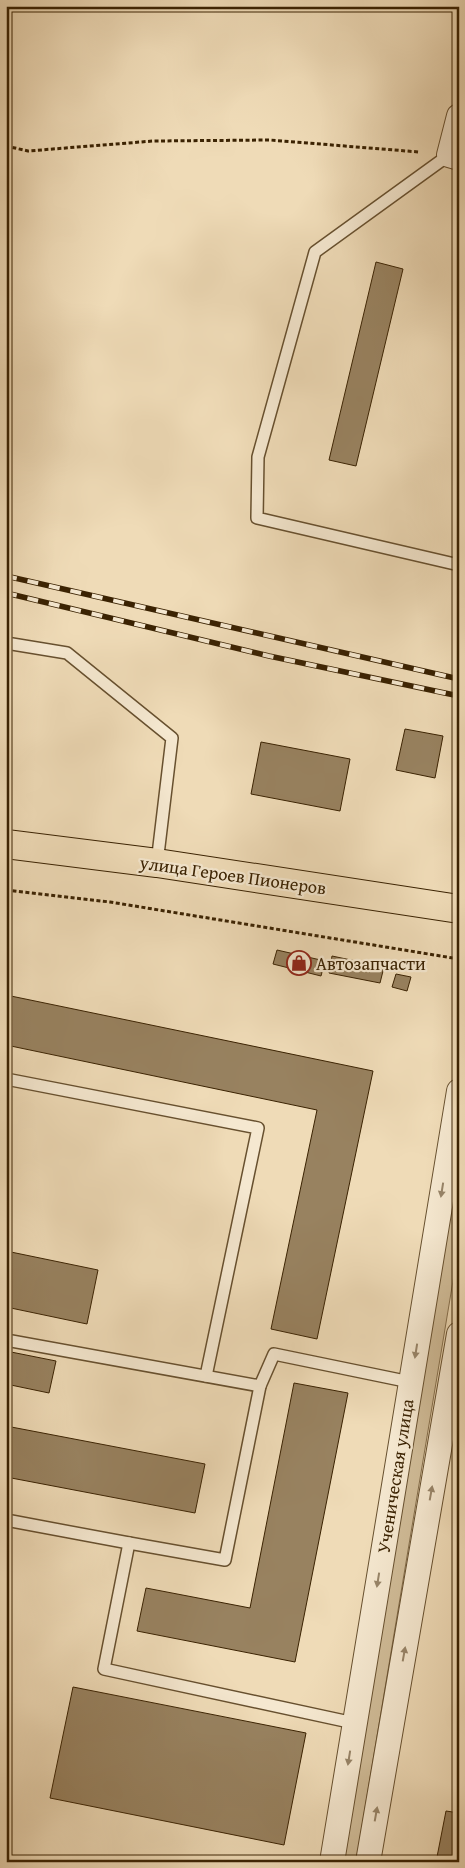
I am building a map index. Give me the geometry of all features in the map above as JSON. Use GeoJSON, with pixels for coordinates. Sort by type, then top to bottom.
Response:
{"type":"FeatureCollection","features":[{"type":"Feature","properties":{"kind":"main road","name":"улица Героев Пионеров"},"geometry":{"type":"LineString","coordinates":[[6,844],[157,863],[459,909]]}},
{"type":"Feature","properties":{"kind":"street"},"geometry":{"type":"LineString","coordinates":[[454,156],[459,116]]}},
{"type":"Feature","properties":{"kind":"street","name":"Ученическая улица"},"geometry":{"type":"LineString","coordinates":[[332,1862],[459,1091]]}},
{"type":"Feature","properties":{"kind":"street"},"geometry":{"type":"LineString","coordinates":[[368,1862],[459,1335]]}},
{"type":"Feature","properties":{"kind":"lane"},"geometry":{"type":"LineString","coordinates":[[454,156],[315,252],[258,457],[257,518],[459,565]]}},
{"type":"Feature","properties":{"kind":"lane"},"geometry":{"type":"LineString","coordinates":[[6,643],[67,654],[172,738],[157,863]]}},
{"type":"Feature","properties":{"kind":"lane"},"geometry":{"type":"LineString","coordinates":[[6,1080],[258,1128],[206,1376]]}},
{"type":"Feature","properties":{"kind":"lane"},"geometry":{"type":"LineString","coordinates":[[6,1340],[260,1386]]}},
{"type":"Feature","properties":{"kind":"lane"},"geometry":{"type":"LineString","coordinates":[[6,1520],[225,1560],[260,1386],[274,1354],[410,1382]]}},
{"type":"Feature","properties":{"kind":"lane"},"geometry":{"type":"LineString","coordinates":[[129,1543],[104,1669],[354,1723]]}},
{"type":"Feature","properties":{"kind":"path"},"geometry":{"type":"LineString","coordinates":[[6,146],[28,151],[153,141],[270,140],[454,156]]}},
{"type":"Feature","properties":{"kind":"path"},"geometry":{"type":"LineString","coordinates":[[6,890],[110,902],[459,959]]}},
{"type":"Feature","properties":{"kind":"shaded area"},"geometry":{"type":"Polygon","coordinates":[[[459,1169],[459,1245],[356,1862],[334,1862],[459,1169]]]}},
{"type":"Feature","properties":{"kind":"building"},"geometry":{"type":"Polygon","coordinates":[[[376,262],[403,269],[356,466],[329,460],[376,262]]]}},
{"type":"Feature","properties":{"kind":"building"},"geometry":{"type":"Polygon","coordinates":[[[405,729],[443,736],[435,778],[396,770],[405,729]]]}},
{"type":"Feature","properties":{"kind":"building"},"geometry":{"type":"Polygon","coordinates":[[[261,742],[350,759],[340,811],[251,794],[261,742]]]}},
{"type":"Feature","properties":{"kind":"building","name":"Автозапчасти"},"geometry":{"type":"Polygon","coordinates":[[[277,950],[325,961],[321,976],[273,964],[277,950]]]}},
{"type":"Feature","properties":{"kind":"building"},"geometry":{"type":"Polygon","coordinates":[[[332,956],[384,967],[380,983],[329,973],[332,956]]]}},
{"type":"Feature","properties":{"kind":"building"},"geometry":{"type":"Polygon","coordinates":[[[396,974],[411,977],[407,991],[392,987],[396,974]]]}},
{"type":"Feature","properties":{"kind":"building"},"geometry":{"type":"Polygon","coordinates":[[[6,995],[373,1071],[317,1339],[271,1329],[317,1110],[6,1045],[6,995]]]}},
{"type":"Feature","properties":{"kind":"building"},"geometry":{"type":"Polygon","coordinates":[[[6,1251],[98,1270],[87,1324],[6,1307],[6,1251]]]}},
{"type":"Feature","properties":{"kind":"building"},"geometry":{"type":"Polygon","coordinates":[[[6,1351],[56,1361],[49,1393],[6,1384],[6,1351]]]}},
{"type":"Feature","properties":{"kind":"building"},"geometry":{"type":"Polygon","coordinates":[[[294,1383],[348,1393],[295,1662],[137,1631],[146,1588],[250,1608],[294,1383]]]}},
{"type":"Feature","properties":{"kind":"building"},"geometry":{"type":"Polygon","coordinates":[[[6,1426],[205,1464],[195,1513],[6,1477],[6,1426]]]}},
{"type":"Feature","properties":{"kind":"building"},"geometry":{"type":"Polygon","coordinates":[[[73,1687],[306,1733],[284,1845],[50,1798],[73,1687]]]}},
{"type":"Feature","properties":{"kind":"building"},"geometry":{"type":"Polygon","coordinates":[[[446,1811],[459,1813],[459,1862],[436,1862],[446,1811]]]}},
{"type":"Feature","properties":{"kind":"railway"},"geometry":{"type":"LineString","coordinates":[[6,576],[459,679]]}},
{"type":"Feature","properties":{"kind":"railway"},"geometry":{"type":"LineString","coordinates":[[6,593],[269,656],[459,696]]}},
{"type":"Feature","properties":{"kind":"place","name":"Автозапчасти"},"geometry":{"type":"Point","coordinates":[299,963]}}]}
